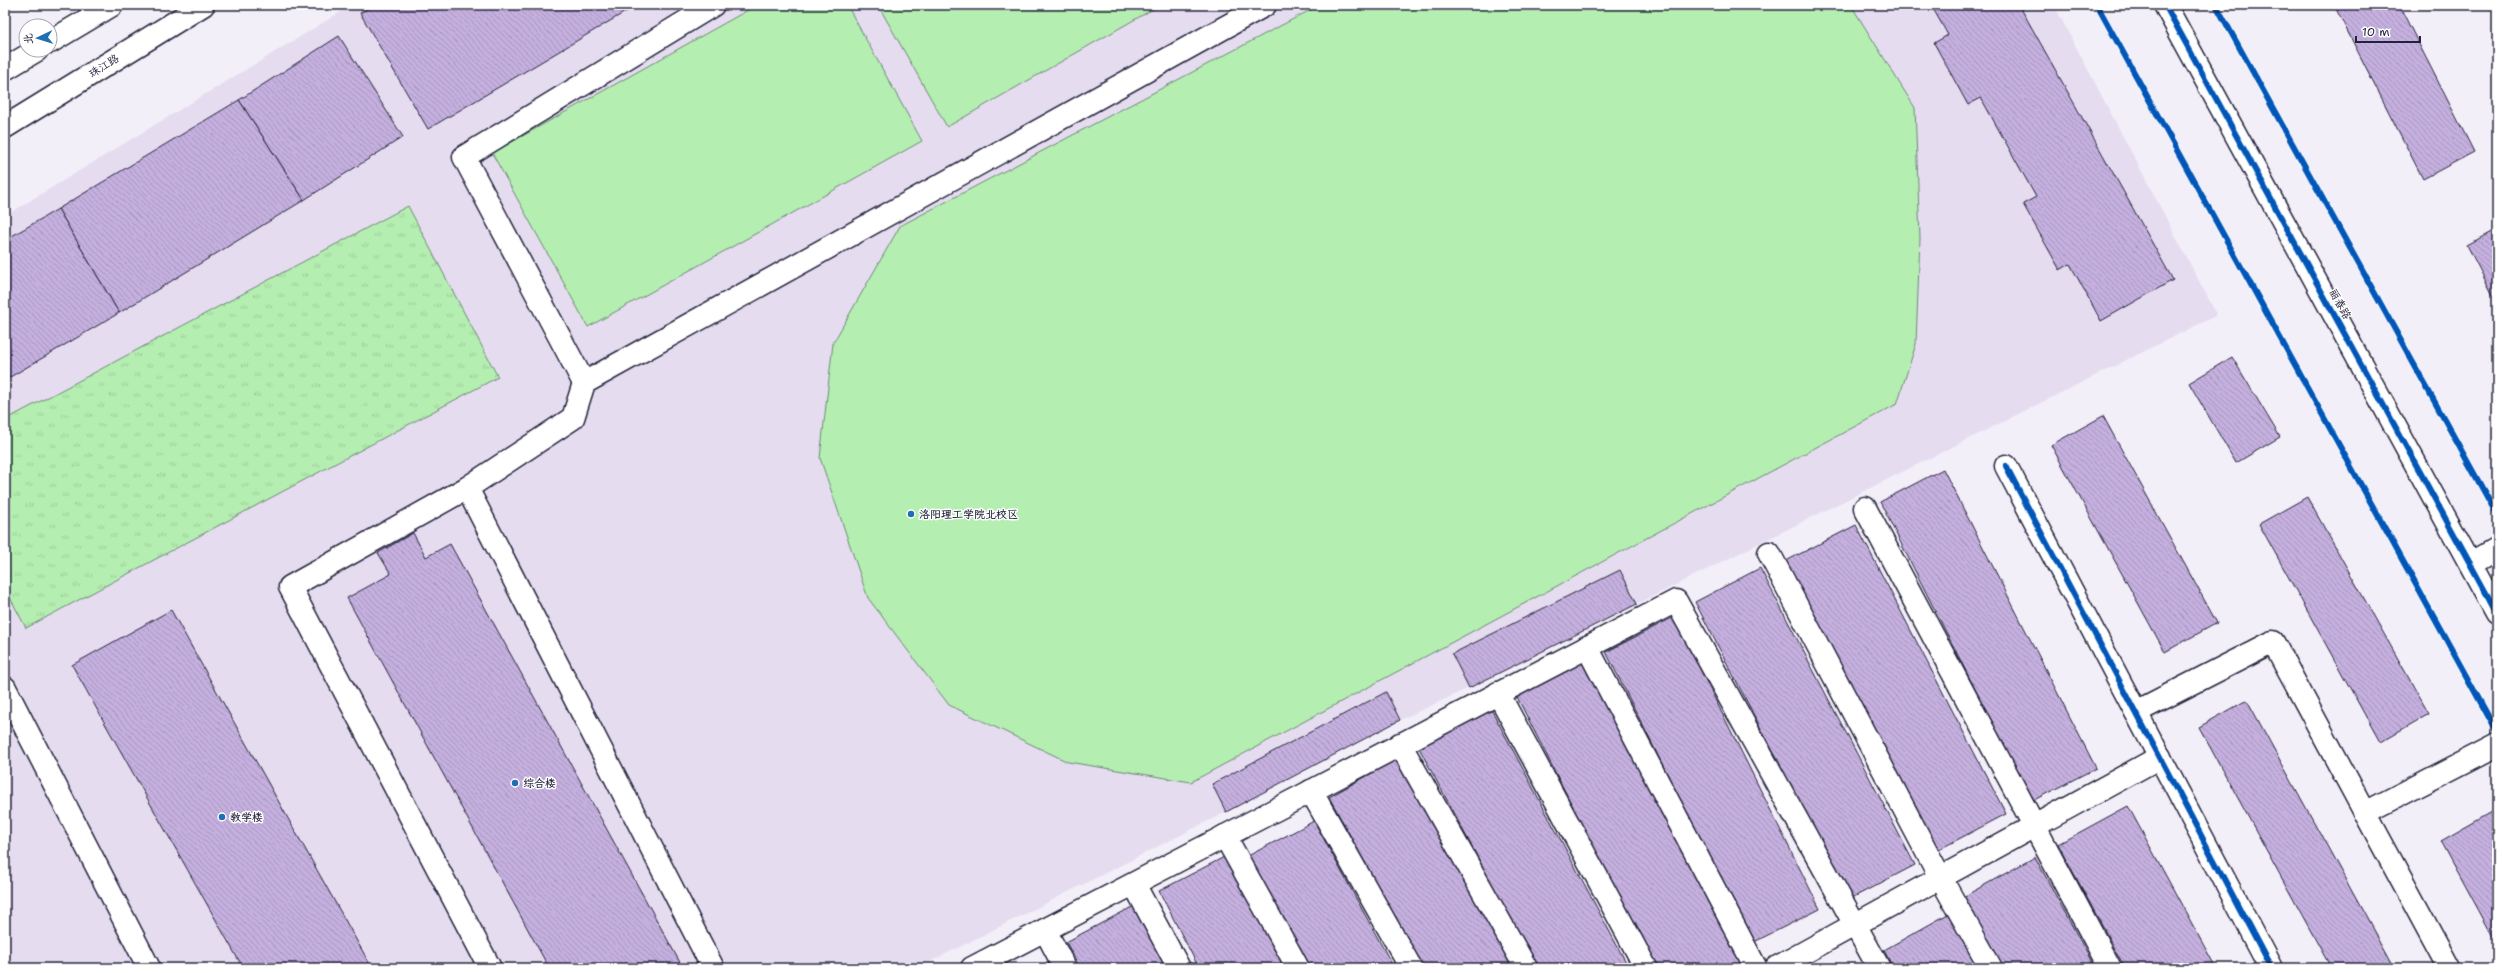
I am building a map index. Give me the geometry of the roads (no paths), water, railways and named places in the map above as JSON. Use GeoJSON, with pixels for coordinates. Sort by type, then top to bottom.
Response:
{"type":"FeatureCollection","features":[{"type":"Feature","properties":{"kind":"street"},"geometry":{"type":"LineString","coordinates":[[58,37],[112,5]]}},
{"type":"Feature","properties":{"kind":"street","name":"珠江路"},"geometry":{"type":"LineString","coordinates":[[5,127],[203,5]]}},
{"type":"Feature","properties":{"kind":"street"},"geometry":{"type":"LineString","coordinates":[[584,383],[464,156],[712,5]]}},
{"type":"Feature","properties":{"kind":"street"},"geometry":{"type":"LineString","coordinates":[[490,968],[290,587],[468,488],[573,418],[584,383],[1265,5]]}},
{"type":"Feature","properties":{"kind":"street","name":"丽春路"},"geometry":{"type":"LineString","coordinates":[[2165,5],[2497,613]]}},
{"type":"Feature","properties":{"kind":"street"},"geometry":{"type":"LineString","coordinates":[[5,69],[24,58]]}},
{"type":"Feature","properties":{"kind":"street"},"geometry":{"type":"LineString","coordinates":[[2006,466],[2271,968]]}},
{"type":"Feature","properties":{"kind":"street"},"geometry":{"type":"LineString","coordinates":[[468,488],[713,968]]}},
{"type":"Feature","properties":{"kind":"street"},"geometry":{"type":"LineString","coordinates":[[1865,508],[2110,968]]}},
{"type":"Feature","properties":{"kind":"street"},"geometry":{"type":"LineString","coordinates":[[2471,564],[2497,549]]}},
{"type":"Feature","properties":{"kind":"street"},"geometry":{"type":"LineString","coordinates":[[1770,553],[1940,877],[1991,968]]}},
{"type":"Feature","properties":{"kind":"street"},"geometry":{"type":"LineString","coordinates":[[972,968],[1676,600],[1879,968]]}},
{"type":"Feature","properties":{"kind":"street"},"geometry":{"type":"LineString","coordinates":[[2136,712],[2272,642],[2449,968]]}},
{"type":"Feature","properties":{"kind":"street"},"geometry":{"type":"LineString","coordinates":[[1587,647],[1756,968]]}},
{"type":"Feature","properties":{"kind":"street"},"geometry":{"type":"LineString","coordinates":[[5,688],[149,968]]}},
{"type":"Feature","properties":{"kind":"street"},"geometry":{"type":"LineString","coordinates":[[1498,693],[1646,968]]}},
{"type":"Feature","properties":{"kind":"street"},"geometry":{"type":"LineString","coordinates":[[1400,744],[1526,968]]}},
{"type":"Feature","properties":{"kind":"street"},"geometry":{"type":"LineString","coordinates":[[2365,813],[2497,745]]}},
{"type":"Feature","properties":{"kind":"street"},"geometry":{"type":"LineString","coordinates":[[1776,968],[2160,758]]}},
{"type":"Feature","properties":{"kind":"street"},"geometry":{"type":"LineString","coordinates":[[1311,791],[1411,968]]}},
{"type":"Feature","properties":{"kind":"street"},"geometry":{"type":"LineString","coordinates":[[1225,836],[1298,968]]}},
{"type":"Feature","properties":{"kind":"street"},"geometry":{"type":"LineString","coordinates":[[1134,884],[1180,968]]}},
{"type":"Feature","properties":{"kind":"street"},"geometry":{"type":"LineString","coordinates":[[1044,930],[1065,968]]}},
{"type":"Feature","properties":{"kind":"place","name":"洛阳理工学院北校区"},"geometry":{"type":"Point","coordinates":[911,514]}},
{"type":"Feature","properties":{"kind":"place","name":"综合楼"},"geometry":{"type":"Point","coordinates":[515,783]}},
{"type":"Feature","properties":{"kind":"place","name":"教学楼"},"geometry":{"type":"Point","coordinates":[222,817]}}]}
